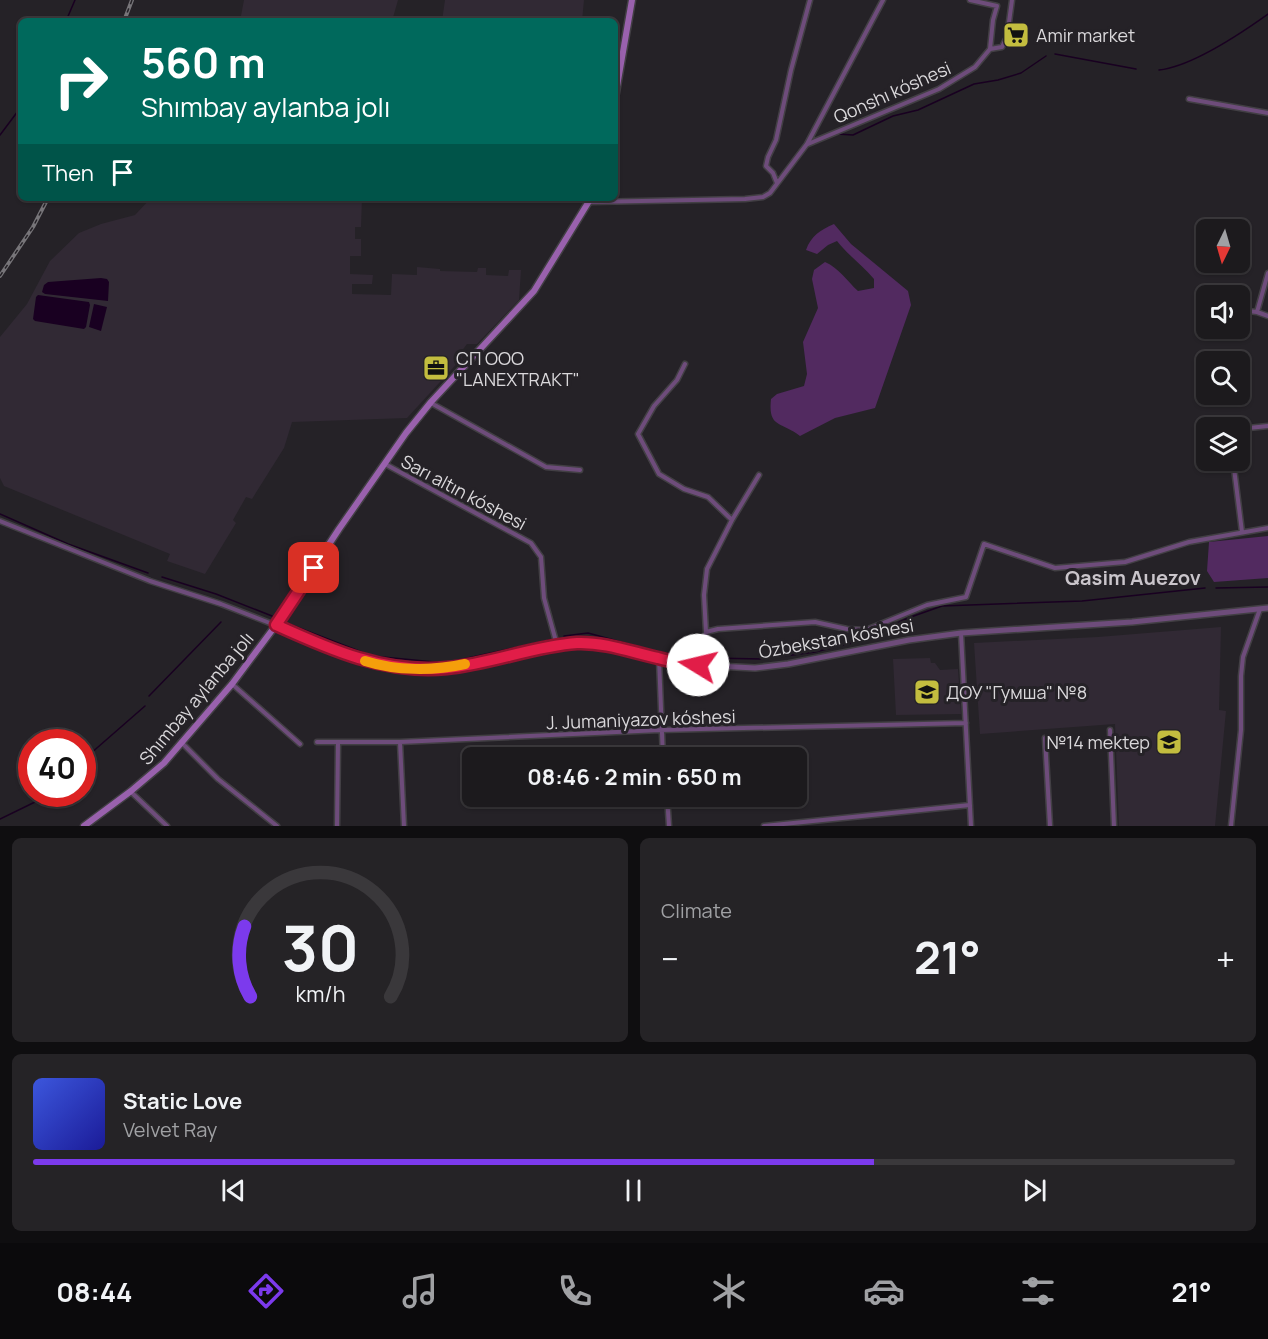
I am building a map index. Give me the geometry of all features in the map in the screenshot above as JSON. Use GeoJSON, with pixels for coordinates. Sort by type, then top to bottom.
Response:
{"type":"FeatureCollection","features":[{"type":"Feature","properties":{"kind":"main road"},"geometry":{"type":"LineString","coordinates":[[618,81],[632,0]]}},
{"type":"Feature","properties":{"kind":"main road","name":"Shımbay aylanba jolı"},"geometry":{"type":"LineString","coordinates":[[84,826],[131,792],[164,763],[232,684],[276,625],[339,529],[430,402],[534,291],[589,201]]}},
{"type":"Feature","properties":{"kind":"street"},"geometry":{"type":"LineString","coordinates":[[777,183],[773,173],[766,166],[776,140],[791,70],[810,0]]}},
{"type":"Feature","properties":{"kind":"street","name":"Qonshı kóshesi"},"geometry":{"type":"LineString","coordinates":[[618,200],[745,199],[763,197],[770,193],[807,144],[883,0]]}},
{"type":"Feature","properties":{"kind":"street"},"geometry":{"type":"LineString","coordinates":[[970,0],[997,6],[990,49]]}},
{"type":"Feature","properties":{"kind":"street","name":"Qonshı kóshesi"},"geometry":{"type":"LineString","coordinates":[[807,144],[939,89],[975,66],[990,49],[1002,47],[1007,37],[1012,0]]}},
{"type":"Feature","properties":{"kind":"street"},"geometry":{"type":"LineString","coordinates":[[1189,99],[1268,113]]}},
{"type":"Feature","properties":{"kind":"street"},"geometry":{"type":"LineString","coordinates":[[1257,312],[1268,273]]}},
{"type":"Feature","properties":{"kind":"street"},"geometry":{"type":"LineString","coordinates":[[1250,311],[1268,316]]}},
{"type":"Feature","properties":{"kind":"street"},"geometry":{"type":"LineString","coordinates":[[685,364],[676,380],[654,406],[638,434],[659,474],[684,489],[708,497],[732,520]]}},
{"type":"Feature","properties":{"kind":"street"},"geometry":{"type":"LineString","coordinates":[[430,402],[546,467],[580,470]]}},
{"type":"Feature","properties":{"kind":"street"},"geometry":{"type":"LineString","coordinates":[[1250,428],[1268,426]]}},
{"type":"Feature","properties":{"kind":"street","name":"Sarı altın kóshesi"},"geometry":{"type":"LineString","coordinates":[[385,464],[531,543],[541,557],[544,598],[557,645]]}},
{"type":"Feature","properties":{"kind":"street"},"geometry":{"type":"LineString","coordinates":[[1234,471],[1242,532]]}},
{"type":"Feature","properties":{"kind":"street"},"geometry":{"type":"LineString","coordinates":[[698,665],[706,632],[704,595],[706,569],[759,474]]}},
{"type":"Feature","properties":{"kind":"street"},"geometry":{"type":"LineString","coordinates":[[0,521],[150,581],[276,625]]}},
{"type":"Feature","properties":{"kind":"street"},"geometry":{"type":"LineString","coordinates":[[706,632],[718,629],[815,622],[847,629],[866,630],[927,605],[966,597],[984,544],[1055,568],[1125,562],[1189,542],[1268,528]]}},
{"type":"Feature","properties":{"kind":"street","name":"Ózbekstan kóshesi"},"geometry":{"type":"LineString","coordinates":[[276,625],[341,654],[372,663],[412,668],[447,668],[557,645],[579,643],[598,644],[659,659],[698,665],[755,668],[788,664],[909,640],[961,633],[1132,622],[1268,608]]}},
{"type":"Feature","properties":{"kind":"street"},"geometry":{"type":"LineString","coordinates":[[1231,826],[1240,730],[1243,657],[1260,609]]}},
{"type":"Feature","properties":{"kind":"street"},"geometry":{"type":"LineString","coordinates":[[961,633],[971,826]]}},
{"type":"Feature","properties":{"kind":"street"},"geometry":{"type":"LineString","coordinates":[[659,659],[662,747]]}},
{"type":"Feature","properties":{"kind":"street"},"geometry":{"type":"LineString","coordinates":[[232,684],[300,744]]}},
{"type":"Feature","properties":{"kind":"street","name":"J. Jumaniyazov kóshesi"},"geometry":{"type":"LineString","coordinates":[[317,742],[400,742],[660,730],[966,723]]}},
{"type":"Feature","properties":{"kind":"street"},"geometry":{"type":"LineString","coordinates":[[1110,730],[1114,826]]}},
{"type":"Feature","properties":{"kind":"street"},"geometry":{"type":"LineString","coordinates":[[1045,738],[1050,826]]}},
{"type":"Feature","properties":{"kind":"street"},"geometry":{"type":"LineString","coordinates":[[181,742],[218,778],[277,826]]}},
{"type":"Feature","properties":{"kind":"street"},"geometry":{"type":"LineString","coordinates":[[400,742],[404,826]]}},
{"type":"Feature","properties":{"kind":"street"},"geometry":{"type":"LineString","coordinates":[[337,826],[338,743]]}},
{"type":"Feature","properties":{"kind":"street"},"geometry":{"type":"LineString","coordinates":[[131,792],[167,826]]}},
{"type":"Feature","properties":{"kind":"street"},"geometry":{"type":"LineString","coordinates":[[764,826],[970,805]]}},
{"type":"Feature","properties":{"kind":"street"},"geometry":{"type":"LineString","coordinates":[[668,807],[669,826]]}},
{"type":"Feature","properties":{"kind":"shaded area"},"geometry":{"type":"Polygon","coordinates":[[[244,0],[398,0],[393,18],[241,18],[244,0]]]}},
{"type":"Feature","properties":{"kind":"shaded area"},"geometry":{"type":"Polygon","coordinates":[[[445,0],[584,0],[582,18],[442,18],[445,0]]]}},
{"type":"Feature","properties":{"kind":"shaded area"},"geometry":{"type":"Polygon","coordinates":[[[148,201],[362,201],[361,227],[355,227],[355,239],[361,239],[361,256],[350,256],[350,274],[373,275],[372,284],[352,284],[352,294],[391,295],[392,274],[417,275],[417,267],[440,269],[440,271],[477,272],[478,268],[486,268],[486,275],[508,276],[509,270],[521,270],[519,300],[477,344],[467,344],[461,352],[462,358],[407,418],[292,422],[284,448],[252,499],[246,497],[233,520],[236,523],[205,574],[167,561],[170,554],[4,486],[0,478],[0,337],[27,304],[50,261],[79,233],[101,224],[135,215],[148,201]]]}},
{"type":"Feature","properties":{"kind":"shaded area"},"geometry":{"type":"Polygon","coordinates":[[[834,224],[851,244],[908,291],[911,305],[875,408],[835,418],[800,436],[777,423],[771,415],[771,399],[777,394],[804,386],[807,374],[803,342],[818,308],[812,279],[814,270],[825,262],[839,271],[858,291],[874,288],[874,279],[837,241],[817,254],[806,250],[817,234],[834,224]]]}},
{"type":"Feature","properties":{"kind":"shaded area"},"geometry":{"type":"Polygon","coordinates":[[[101,278],[109,282],[108,301],[42,292],[44,285],[48,282],[101,278]]]}},
{"type":"Feature","properties":{"kind":"shaded area"},"geometry":{"type":"Polygon","coordinates":[[[38,295],[89,302],[86,327],[84,329],[35,321],[33,319],[38,295]]]}},
{"type":"Feature","properties":{"kind":"shaded area"},"geometry":{"type":"Polygon","coordinates":[[[94,304],[107,307],[101,331],[89,327],[94,304]]]}},
{"type":"Feature","properties":{"kind":"shaded area"},"geometry":{"type":"Polygon","coordinates":[[[1268,536],[1268,578],[1214,582],[1207,571],[1209,542],[1268,536]]]}},
{"type":"Feature","properties":{"kind":"shaded area"},"geometry":{"type":"Polygon","coordinates":[[[1221,627],[1219,710],[1226,711],[1215,826],[1119,826],[1115,724],[980,734],[974,643],[1098,637],[1221,627]]]}},
{"type":"Feature","properties":{"kind":"shaded area","name":"ДОУ \"Гумша\" №8"},"geometry":{"type":"Polygon","coordinates":[[[930,658],[931,663],[935,663],[940,670],[958,669],[961,714],[896,715],[893,659],[930,658]]]}},
{"type":"Feature","properties":{"kind":"waterway"},"geometry":{"type":"LineString","coordinates":[[67,18],[75,0]]}},
{"type":"Feature","properties":{"kind":"waterway"},"geometry":{"type":"LineString","coordinates":[[1159,70],[1201,56],[1268,14]]}},
{"type":"Feature","properties":{"kind":"waterway"},"geometry":{"type":"LineString","coordinates":[[1055,54],[1136,69]]}},
{"type":"Feature","properties":{"kind":"waterway"},"geometry":{"type":"LineString","coordinates":[[837,134],[853,135],[893,116],[918,110],[974,84],[1021,73],[1046,56]]}},
{"type":"Feature","properties":{"kind":"waterway"},"geometry":{"type":"LineString","coordinates":[[0,135],[18,111]]}},
{"type":"Feature","properties":{"kind":"waterway"},"geometry":{"type":"LineString","coordinates":[[0,514],[68,544],[148,573]]}},
{"type":"Feature","properties":{"kind":"waterway"},"geometry":{"type":"LineString","coordinates":[[162,577],[216,594],[272,616]]}},
{"type":"Feature","properties":{"kind":"waterway"},"geometry":{"type":"LineString","coordinates":[[1216,588],[1268,587]]}},
{"type":"Feature","properties":{"kind":"waterway"},"geometry":{"type":"LineString","coordinates":[[710,658],[762,659],[815,652],[852,643],[908,618],[942,606],[1082,601],[1205,588]]}},
{"type":"Feature","properties":{"kind":"waterway"},"geometry":{"type":"LineString","coordinates":[[149,696],[221,622]]}},
{"type":"Feature","properties":{"kind":"waterway"},"geometry":{"type":"LineString","coordinates":[[289,624],[372,656],[445,663],[550,640]]}},
{"type":"Feature","properties":{"kind":"waterway"},"geometry":{"type":"LineString","coordinates":[[564,636],[588,633],[658,652],[693,656]]}},
{"type":"Feature","properties":{"kind":"waterway"},"geometry":{"type":"LineString","coordinates":[[96,749],[145,706]]}},
{"type":"Feature","properties":{"kind":"waterway"},"geometry":{"type":"LineString","coordinates":[[0,819],[25,807]]}},
{"type":"Feature","properties":{"kind":"railway"},"geometry":{"type":"LineString","coordinates":[[125,18],[132,0]]}},
{"type":"Feature","properties":{"kind":"railway"},"geometry":{"type":"LineString","coordinates":[[0,276],[33,227],[46,201]]}},
{"type":"Feature","properties":{"kind":"slow traffic"},"geometry":{"type":"LineString","coordinates":[[365,661],[412,668],[447,668],[465,664]]}},
{"type":"Feature","properties":{"kind":"place","name":"Amir market"},"geometry":{"type":"Point","coordinates":[1016,35]}},
{"type":"Feature","properties":{"kind":"place","name":"СП ООО \"LANEXTRAKT\""},"geometry":{"type":"Point","coordinates":[436,368]}},
{"type":"Feature","properties":{"kind":"place","name":"ДОУ \"Гумша\" №8"},"geometry":{"type":"Point","coordinates":[927,692]}},
{"type":"Feature","properties":{"kind":"place","name":"№14 mektep"},"geometry":{"type":"Point","coordinates":[1169,742]}},
{"type":"Feature","properties":{"kind":"district","name":"Qasim Auezov"},"geometry":{"type":"Point","coordinates":[1133,577]}},
{"type":"Feature","properties":{"kind":"route"},"geometry":{"type":"LineString","coordinates":[[314,568],[276,625],[341,654],[372,663],[412,668],[447,668],[557,645],[579,643],[598,644],[659,659],[698,665]]}}]}
